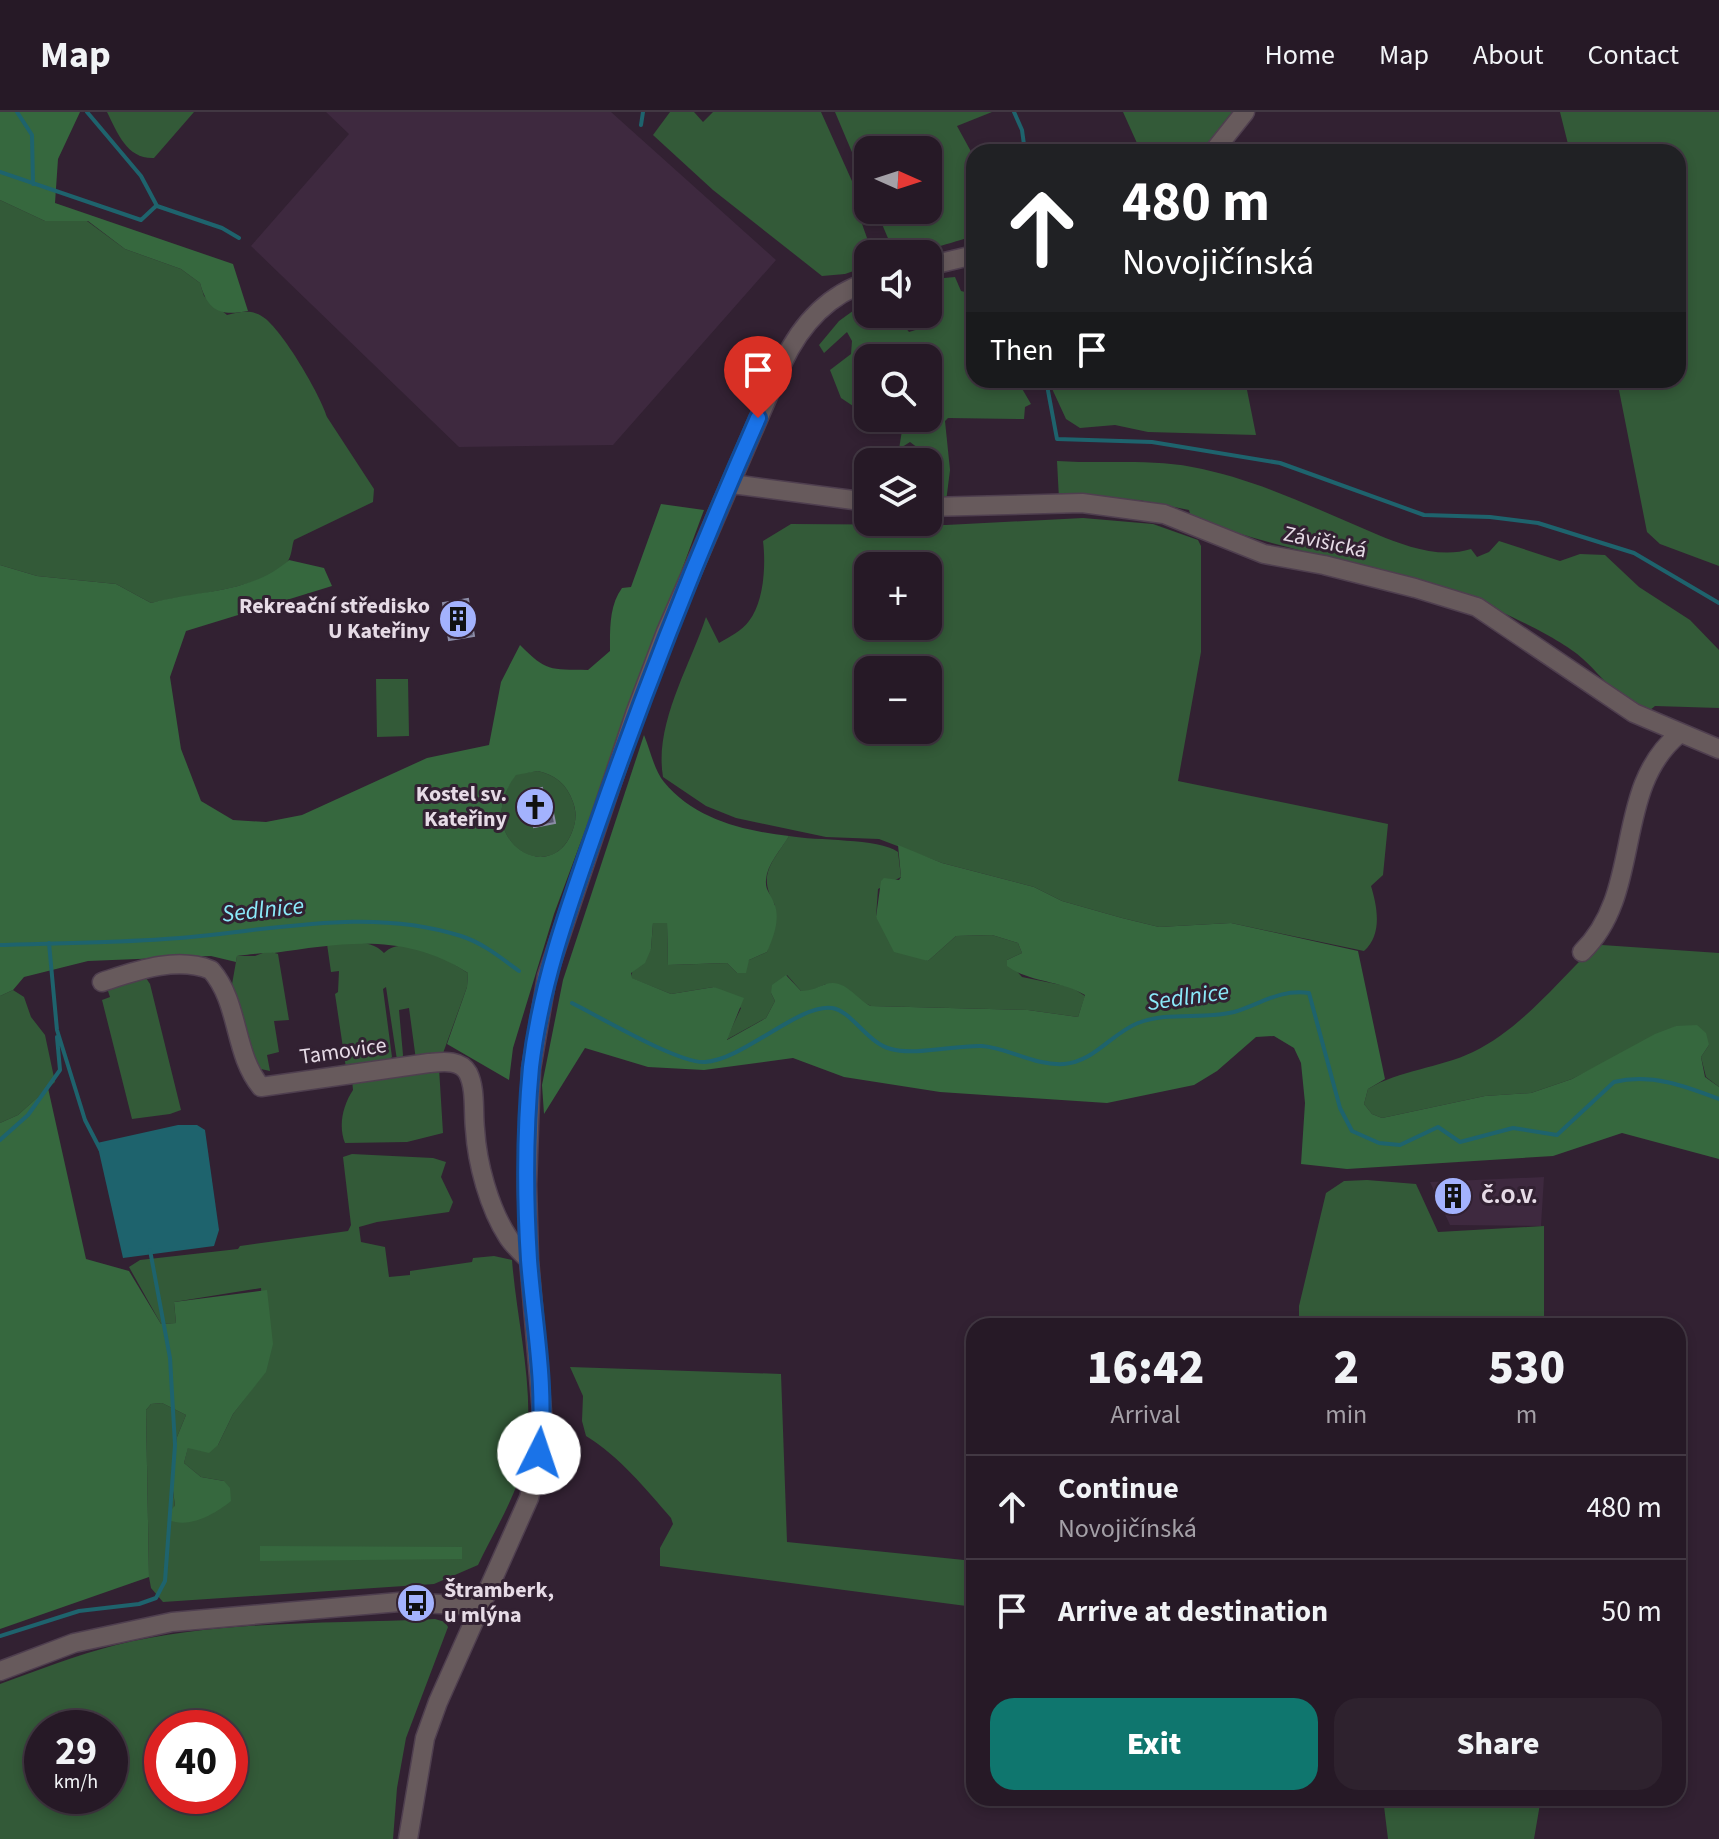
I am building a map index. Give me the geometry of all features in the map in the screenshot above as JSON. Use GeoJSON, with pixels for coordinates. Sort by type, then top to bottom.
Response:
{"type":"FeatureCollection","features":[{"type":"Feature","properties":{"kind":"street"},"geometry":{"type":"LineString","coordinates":[[1219,144],[1245,112]]}},
{"type":"Feature","properties":{"kind":"street"},"geometry":{"type":"LineString","coordinates":[[942,263],[966,257]]}},
{"type":"Feature","properties":{"kind":"street"},"geometry":{"type":"LineString","coordinates":[[408,1839],[425,1738],[451,1669],[529,1498],[539,1453],[542,1412],[529,1260],[527,1185],[531,1069],[547,976],[635,714],[666,632],[752,433],[807,321],[838,295],[854,288]]}},
{"type":"Feature","properties":{"kind":"street"},"geometry":{"type":"LineString","coordinates":[[732,484],[854,500]]}},
{"type":"Feature","properties":{"kind":"street","name":"Závišická"},"geometry":{"type":"LineString","coordinates":[[942,507],[1082,503],[1164,514],[1264,554],[1324,565],[1477,607],[1634,713],[1719,749]]}},
{"type":"Feature","properties":{"kind":"street"},"geometry":{"type":"LineString","coordinates":[[1582,952],[1598,936],[1614,906],[1629,835],[1648,772],[1668,742],[1679,734]]}},
{"type":"Feature","properties":{"kind":"street","name":"Tamovice"},"geometry":{"type":"LineString","coordinates":[[102,982],[130,973],[184,964],[211,970],[227,998],[247,1066],[261,1087],[429,1063],[449,1061],[460,1065],[467,1071],[472,1085],[475,1134],[488,1190],[508,1237],[529,1260]]}},
{"type":"Feature","properties":{"kind":"street"},"geometry":{"type":"LineString","coordinates":[[0,1671],[74,1643],[172,1622],[399,1602],[481,1606]]}},
{"type":"Feature","properties":{"kind":"shaded area"},"geometry":{"type":"Polygon","coordinates":[[[326,112],[611,112],[776,260],[613,445],[459,447],[251,246],[349,134],[326,112]]]}},
{"type":"Feature","properties":{"kind":"shaded area"},"geometry":{"type":"Polygon","coordinates":[[[1544,1177],[1541,1226],[1450,1225],[1430,1182],[1544,1177]]]}},
{"type":"Feature","properties":{"kind":"green space"},"geometry":{"type":"Polygon","coordinates":[[[0,112],[80,112],[58,159],[55,203],[233,264],[248,311],[230,313],[217,310],[207,300],[200,283],[181,269],[125,249],[88,221],[45,221],[0,200],[0,112]]]}},
{"type":"Feature","properties":{"kind":"green space"},"geometry":{"type":"Polygon","coordinates":[[[107,112],[194,112],[154,158],[130,150],[107,112]]]}},
{"type":"Feature","properties":{"kind":"green space"},"geometry":{"type":"Polygon","coordinates":[[[670,112],[694,112],[703,122],[713,112],[821,112],[854,186],[854,224],[862,224],[868,240],[854,240],[854,271],[822,276],[713,190],[653,135],[670,112]]]}},
{"type":"Feature","properties":{"kind":"green space"},"geometry":{"type":"Polygon","coordinates":[[[835,112],[992,112],[957,126],[967,144],[966,238],[942,246],[942,240],[889,240],[882,224],[942,224],[942,136],[854,136],[854,157],[835,112]]]}},
{"type":"Feature","properties":{"kind":"green space"},"geometry":{"type":"Polygon","coordinates":[[[1123,112],[1232,112],[1207,144],[1137,144],[1123,112]]]}},
{"type":"Feature","properties":{"kind":"green space"},"geometry":{"type":"Polygon","coordinates":[[[1560,112],[1719,112],[1719,566],[1660,544],[1647,532],[1619,388],[1686,388],[1686,144],[1568,144],[1560,112]]]}},
{"type":"Feature","properties":{"kind":"green space"},"geometry":{"type":"Polygon","coordinates":[[[0,200],[45,221],[87,221],[125,249],[181,269],[200,283],[204,296],[227,315],[250,312],[263,317],[300,364],[327,417],[374,489],[373,502],[294,540],[289,559],[266,577],[226,589],[151,603],[116,584],[37,576],[0,565],[0,200]]]}},
{"type":"Feature","properties":{"kind":"green space"},"geometry":{"type":"Polygon","coordinates":[[[955,277],[961,291],[966,292],[966,388],[1022,388],[1031,404],[1025,407],[1024,419],[948,418],[945,421],[950,470],[946,502],[942,502],[942,448],[918,448],[910,442],[899,448],[902,432],[942,432],[942,344],[854,344],[854,407],[841,398],[830,370],[851,354],[852,341],[847,332],[824,353],[819,345],[839,321],[854,310],[854,328],[906,328],[909,332],[922,328],[942,328],[942,280],[955,277]]]}},
{"type":"Feature","properties":{"kind":"green space"},"geometry":{"type":"Polygon","coordinates":[[[1052,388],[1247,388],[1256,435],[1148,432],[1115,425],[1080,428],[1066,419],[1052,388]]]}},
{"type":"Feature","properties":{"kind":"green space"},"geometry":{"type":"Polygon","coordinates":[[[1057,461],[1159,463],[1216,472],[1263,487],[1423,550],[1447,553],[1471,549],[1477,557],[1489,552],[1499,541],[1560,561],[1580,554],[1605,555],[1639,587],[1690,620],[1719,650],[1719,708],[1655,706],[1649,711],[1637,706],[1619,695],[1576,653],[1548,636],[1510,616],[1433,586],[1230,531],[1191,517],[1189,510],[1139,500],[1059,499],[1057,461]]]}},
{"type":"Feature","properties":{"kind":"green space"},"geometry":{"type":"Polygon","coordinates":[[[661,504],[704,510],[554,914],[513,1048],[509,1080],[447,1044],[467,987],[468,973],[421,951],[397,946],[325,946],[237,956],[236,962],[211,956],[88,961],[24,977],[13,990],[0,996],[0,565],[37,576],[116,584],[151,603],[241,585],[274,571],[289,560],[324,568],[332,586],[186,631],[170,677],[181,749],[201,801],[233,820],[266,822],[302,815],[427,758],[489,745],[501,682],[520,645],[543,665],[588,670],[610,651],[615,602],[622,588],[631,587],[661,504]],[[538,771],[516,775],[504,798],[502,818],[507,836],[518,848],[532,856],[547,856],[561,848],[572,832],[575,821],[574,806],[567,790],[560,781],[538,771]]]}},
{"type":"Feature","properties":{"kind":"green space"},"geometry":{"type":"Polygon","coordinates":[[[1083,518],[1153,524],[1198,540],[1201,546],[1201,652],[1178,781],[1388,824],[1383,875],[1371,886],[1376,928],[1364,951],[1231,923],[1159,927],[1122,918],[1062,901],[1034,887],[942,863],[879,839],[826,837],[736,818],[706,806],[663,777],[662,757],[668,716],[706,617],[719,643],[749,621],[758,604],[763,583],[763,541],[791,524],[854,524],[854,536],[942,536],[942,525],[1083,518]]]}},
{"type":"Feature","properties":{"kind":"green space"},"geometry":{"type":"Polygon","coordinates":[[[376,679],[408,679],[409,736],[377,737],[376,679]]]}},
{"type":"Feature","properties":{"kind":"green space"},"geometry":{"type":"Polygon","coordinates":[[[644,735],[664,782],[690,805],[721,821],[755,831],[789,836],[772,863],[766,880],[776,909],[774,935],[767,952],[749,960],[746,973],[737,973],[727,963],[668,965],[667,923],[653,923],[651,949],[645,963],[631,973],[632,978],[671,994],[714,987],[744,998],[727,1040],[766,1018],[775,1001],[771,993],[772,985],[786,975],[801,991],[839,984],[871,1006],[1028,1010],[1078,1017],[1085,995],[1025,976],[1007,966],[1007,960],[1022,953],[1018,943],[992,935],[956,936],[928,961],[894,952],[876,917],[881,881],[884,878],[899,880],[901,877],[898,845],[942,863],[1034,887],[1062,901],[1159,927],[1231,923],[1358,951],[1385,1079],[1368,1089],[1364,1104],[1372,1114],[1382,1118],[1485,1096],[1531,1093],[1572,1079],[1655,1034],[1676,1026],[1697,1025],[1706,1033],[1709,1045],[1701,1057],[1705,1077],[1719,1087],[1719,1159],[1622,1133],[1553,1156],[1347,1169],[1301,1164],[1305,1103],[1301,1063],[1294,1048],[1274,1036],[1256,1037],[1217,1071],[1194,1085],[1107,1103],[940,1092],[844,1077],[793,1058],[704,1070],[648,1067],[585,1048],[544,1114],[542,1085],[563,980],[644,735]]]}},
{"type":"Feature","properties":{"kind":"green space"},"geometry":{"type":"Polygon","coordinates":[[[538,771],[564,785],[575,810],[572,832],[561,849],[547,856],[532,856],[518,849],[507,836],[502,818],[504,797],[516,774],[538,771]]]}},
{"type":"Feature","properties":{"kind":"green space"},"geometry":{"type":"Polygon","coordinates":[[[789,836],[877,844],[898,852],[901,877],[878,889],[876,917],[919,957],[928,961],[956,936],[992,935],[1018,943],[1022,953],[1007,960],[1022,977],[1071,987],[1085,996],[1078,1017],[1028,1010],[871,1006],[826,984],[810,991],[801,991],[787,975],[771,993],[775,1001],[766,1018],[726,1040],[741,1008],[714,987],[671,994],[631,978],[633,968],[651,949],[653,923],[667,923],[668,965],[727,963],[737,973],[749,960],[767,952],[775,905],[767,877],[772,862],[789,836]]]}},
{"type":"Feature","properties":{"kind":"green space"},"geometry":{"type":"Polygon","coordinates":[[[365,943],[384,953],[403,945],[415,947],[438,955],[468,973],[467,987],[442,1056],[416,1060],[409,1008],[399,1010],[403,1055],[402,1060],[397,1060],[386,987],[383,989],[392,1057],[385,1063],[346,1068],[335,994],[338,992],[339,971],[331,972],[327,944],[365,943]]]}},
{"type":"Feature","properties":{"kind":"green space"},"geometry":{"type":"Polygon","coordinates":[[[1602,945],[1719,953],[1719,1087],[1706,1077],[1701,1057],[1709,1045],[1677,1026],[1572,1079],[1531,1093],[1485,1096],[1382,1118],[1372,1114],[1364,1104],[1368,1089],[1380,1083],[1460,1057],[1490,1043],[1536,1006],[1591,950],[1602,945]]]}},
{"type":"Feature","properties":{"kind":"green space"},"geometry":{"type":"Polygon","coordinates":[[[268,951],[278,954],[289,1020],[274,1021],[279,1052],[267,1055],[270,1071],[261,1069],[254,1072],[231,990],[237,956],[255,956],[268,951]]]}},
{"type":"Feature","properties":{"kind":"green space"},"geometry":{"type":"Polygon","coordinates":[[[144,975],[150,984],[181,1110],[132,1119],[102,1000],[110,997],[107,988],[144,975]]]}},
{"type":"Feature","properties":{"kind":"green space"},"geometry":{"type":"Polygon","coordinates":[[[13,990],[24,997],[31,1017],[45,1035],[55,1082],[18,1115],[0,1123],[0,996],[13,990]]]}},
{"type":"Feature","properties":{"kind":"green space"},"geometry":{"type":"Polygon","coordinates":[[[439,1068],[443,1133],[407,1142],[345,1143],[342,1123],[344,1109],[353,1090],[352,1080],[439,1068]]]}},
{"type":"Feature","properties":{"kind":"green space"},"geometry":{"type":"Polygon","coordinates":[[[48,1088],[86,1259],[129,1271],[161,1324],[176,1323],[174,1302],[267,1290],[273,1344],[266,1372],[233,1414],[218,1445],[209,1453],[188,1448],[184,1463],[201,1477],[224,1481],[230,1488],[231,1501],[210,1515],[193,1521],[169,1520],[168,1512],[175,1506],[171,1474],[177,1437],[186,1415],[162,1403],[151,1404],[146,1410],[149,1577],[0,1629],[0,1123],[18,1115],[48,1088]]]}},
{"type":"Feature","properties":{"kind":"green space"},"geometry":{"type":"Polygon","coordinates":[[[352,1154],[433,1158],[446,1162],[441,1177],[453,1202],[449,1212],[359,1227],[361,1242],[385,1247],[389,1277],[472,1262],[473,1258],[494,1256],[512,1260],[527,1383],[528,1432],[522,1471],[511,1498],[478,1565],[434,1584],[163,1602],[151,1588],[149,1577],[146,1410],[151,1404],[162,1403],[186,1415],[177,1437],[171,1474],[175,1507],[168,1512],[169,1520],[224,1481],[201,1477],[184,1463],[188,1447],[218,1445],[233,1414],[265,1372],[261,1288],[174,1302],[176,1323],[161,1324],[129,1267],[140,1260],[238,1249],[240,1246],[348,1231],[351,1225],[343,1157],[352,1154]]]}},
{"type":"Feature","properties":{"kind":"green space"},"geometry":{"type":"Polygon","coordinates":[[[1344,1181],[1416,1184],[1438,1232],[1544,1226],[1544,1318],[1299,1318],[1299,1306],[1326,1193],[1344,1181]]]}},
{"type":"Feature","properties":{"kind":"green space"},"geometry":{"type":"Polygon","coordinates":[[[570,1367],[781,1374],[787,1542],[966,1560],[966,1606],[660,1566],[660,1548],[673,1524],[671,1518],[621,1463],[586,1436],[582,1421],[583,1396],[570,1367]]]}},
{"type":"Feature","properties":{"kind":"green space"},"geometry":{"type":"Polygon","coordinates":[[[260,1546],[462,1547],[462,1559],[260,1561],[260,1546]]]}},
{"type":"Feature","properties":{"kind":"green space"},"geometry":{"type":"Polygon","coordinates":[[[435,1619],[445,1622],[448,1627],[406,1738],[397,1788],[393,1839],[0,1839],[0,1684],[87,1653],[155,1637],[235,1627],[435,1619]]]}},
{"type":"Feature","properties":{"kind":"green space"},"geometry":{"type":"Polygon","coordinates":[[[1384,1806],[1540,1806],[1534,1839],[1388,1839],[1384,1806]]]}},
{"type":"Feature","properties":{"kind":"water"},"geometry":{"type":"Polygon","coordinates":[[[178,1125],[197,1125],[205,1130],[219,1230],[214,1246],[123,1258],[97,1143],[178,1125]]]}},
{"type":"Feature","properties":{"kind":"building","name":"Rekreační středisko U Kateřiny"},"geometry":{"type":"Polygon","coordinates":[[[468,599],[474,636],[449,640],[443,603],[468,599]]]}},
{"type":"Feature","properties":{"kind":"building","name":"Kostel sv. Kateřiny"},"geometry":{"type":"Polygon","coordinates":[[[542,788],[546,804],[551,803],[555,823],[534,827],[524,792],[542,788]]]}},
{"type":"Feature","properties":{"kind":"building","name":"Č.O.V."},"geometry":{"type":"Polygon","coordinates":[[[1441,1188],[1467,1192],[1466,1205],[1438,1200],[1441,1188]]]}},
{"type":"Feature","properties":{"kind":"waterway"},"geometry":{"type":"LineString","coordinates":[[17,112],[32,135],[33,184]]}},
{"type":"Feature","properties":{"kind":"waterway"},"geometry":{"type":"LineString","coordinates":[[87,112],[141,176],[157,206],[222,228],[239,238]]}},
{"type":"Feature","properties":{"kind":"waterway"},"geometry":{"type":"LineString","coordinates":[[641,125],[643,112]]}},
{"type":"Feature","properties":{"kind":"waterway"},"geometry":{"type":"LineString","coordinates":[[1014,112],[1024,144]]}},
{"type":"Feature","properties":{"kind":"waterway"},"geometry":{"type":"LineString","coordinates":[[0,172],[141,220],[156,206]]}},
{"type":"Feature","properties":{"kind":"waterway"},"geometry":{"type":"LineString","coordinates":[[1047,388],[1057,439],[1152,442],[1280,463],[1424,515],[1490,517],[1538,523],[1634,553],[1719,603]]}},
{"type":"Feature","properties":{"kind":"waterway","name":"Sedlnice"},"geometry":{"type":"LineString","coordinates":[[0,945],[144,940],[313,924],[388,923],[461,936],[484,947],[519,971]]}},
{"type":"Feature","properties":{"kind":"waterway"},"geometry":{"type":"LineString","coordinates":[[49,943],[57,1030],[85,1120],[100,1149]]}},
{"type":"Feature","properties":{"kind":"waterway","name":"Sedlnice"},"geometry":{"type":"LineString","coordinates":[[572,1003],[659,1048],[693,1061],[720,1059],[804,1014],[832,1008],[846,1015],[882,1046],[891,1049],[912,1051],[982,1046],[1043,1062],[1064,1064],[1085,1058],[1129,1028],[1150,1019],[1222,1014],[1279,995],[1309,993],[1340,1108],[1352,1131],[1379,1143],[1400,1145],[1438,1127],[1460,1142],[1513,1128],[1557,1135],[1614,1082],[1641,1079],[1668,1082],[1719,1099]]}},
{"type":"Feature","properties":{"kind":"waterway"},"geometry":{"type":"LineString","coordinates":[[0,1140],[28,1115],[60,1070],[57,1037]]}},
{"type":"Feature","properties":{"kind":"waterway"},"geometry":{"type":"LineString","coordinates":[[0,1636],[79,1611],[139,1604],[156,1598],[165,1581],[175,1445],[170,1358],[150,1250]]}},
{"type":"Feature","properties":{"kind":"place","name":"Rekreační středisko U Kateřiny"},"geometry":{"type":"Point","coordinates":[458,619]}},
{"type":"Feature","properties":{"kind":"place","name":"Kostel sv. Kateřiny"},"geometry":{"type":"Point","coordinates":[535,807]}},
{"type":"Feature","properties":{"kind":"place","name":"Č.O.V."},"geometry":{"type":"Point","coordinates":[1453,1196]}},
{"type":"Feature","properties":{"kind":"place","name":"Štramberk, u mlýna"},"geometry":{"type":"Point","coordinates":[416,1603]}},
{"type":"Feature","properties":{"kind":"route"},"geometry":{"type":"LineString","coordinates":[[539,1453],[542,1412],[529,1260],[527,1185],[531,1069],[540,1003],[562,926],[635,714],[666,632],[758,418]]}}]}
